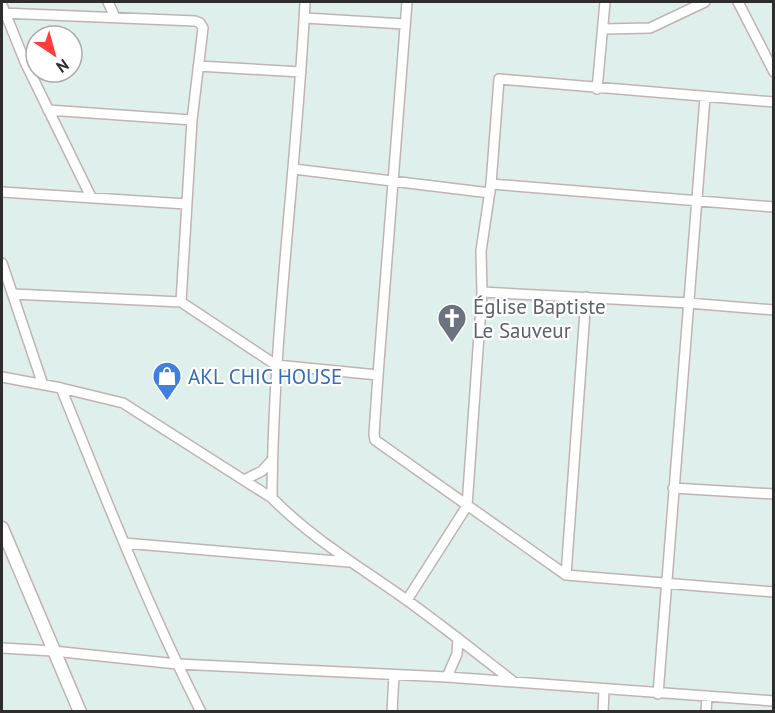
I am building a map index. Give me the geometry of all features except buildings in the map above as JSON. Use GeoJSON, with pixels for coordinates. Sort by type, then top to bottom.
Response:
{"type":"FeatureCollection","features":[{"type":"Feature","properties":{"kind":"street"},"geometry":{"type":"LineString","coordinates":[[108,2],[115,17]]}},
{"type":"Feature","properties":{"kind":"street"},"geometry":{"type":"LineString","coordinates":[[272,498],[276,365],[294,169],[305,2]]}},
{"type":"Feature","properties":{"kind":"street"},"geometry":{"type":"LineString","coordinates":[[407,2],[375,440],[566,575],[774,592]]}},
{"type":"Feature","properties":{"kind":"street"},"geometry":{"type":"LineString","coordinates":[[597,88],[605,2]]}},
{"type":"Feature","properties":{"kind":"street"},"geometry":{"type":"LineString","coordinates":[[603,29],[650,28],[705,2]]}},
{"type":"Feature","properties":{"kind":"street"},"geometry":{"type":"LineString","coordinates":[[738,2],[774,72]]}},
{"type":"Feature","properties":{"kind":"street"},"geometry":{"type":"LineString","coordinates":[[91,197],[2,10],[200,23],[203,28],[192,120],[181,302]]}},
{"type":"Feature","properties":{"kind":"street"},"geometry":{"type":"LineString","coordinates":[[305,18],[405,24]]}},
{"type":"Feature","properties":{"kind":"street"},"geometry":{"type":"LineString","coordinates":[[198,66],[301,72]]}},
{"type":"Feature","properties":{"kind":"street"},"geometry":{"type":"LineString","coordinates":[[407,600],[467,506],[482,292],[481,251],[490,188],[499,80],[774,102]]}},
{"type":"Feature","properties":{"kind":"street"},"geometry":{"type":"LineString","coordinates":[[658,694],[705,97]]}},
{"type":"Feature","properties":{"kind":"street"},"geometry":{"type":"LineString","coordinates":[[48,110],[192,120]]}},
{"type":"Feature","properties":{"kind":"street"},"geometry":{"type":"LineString","coordinates":[[294,169],[393,182],[774,207]]}},
{"type":"Feature","properties":{"kind":"street"},"geometry":{"type":"LineString","coordinates":[[2,192],[186,204]]}},
{"type":"Feature","properties":{"kind":"street"},"geometry":{"type":"LineString","coordinates":[[2,263],[43,385]]}},
{"type":"Feature","properties":{"kind":"street"},"geometry":{"type":"LineString","coordinates":[[482,292],[774,310]]}},
{"type":"Feature","properties":{"kind":"street"},"geometry":{"type":"LineString","coordinates":[[13,294],[181,302],[276,365],[378,375]]}},
{"type":"Feature","properties":{"kind":"street"},"geometry":{"type":"LineString","coordinates":[[566,575],[586,297]]}},
{"type":"Feature","properties":{"kind":"street"},"geometry":{"type":"LineString","coordinates":[[2,377],[123,403],[272,498],[284,511],[350,562],[407,600],[514,682]]}},
{"type":"Feature","properties":{"kind":"street"},"geometry":{"type":"LineString","coordinates":[[61,388],[124,543],[177,664],[201,711]]}},
{"type":"Feature","properties":{"kind":"street"},"geometry":{"type":"LineString","coordinates":[[244,480],[262,471],[272,460]]}},
{"type":"Feature","properties":{"kind":"street"},"geometry":{"type":"LineString","coordinates":[[673,488],[774,494]]}},
{"type":"Feature","properties":{"kind":"street"},"geometry":{"type":"LineString","coordinates":[[2,528],[80,711]]}},
{"type":"Feature","properties":{"kind":"street"},"geometry":{"type":"LineString","coordinates":[[124,543],[350,562]]}},
{"type":"Feature","properties":{"kind":"street"},"geometry":{"type":"LineString","coordinates":[[447,677],[457,654],[458,638]]}},
{"type":"Feature","properties":{"kind":"street"},"geometry":{"type":"LineString","coordinates":[[2,648],[177,664],[447,677],[774,701]]}},
{"type":"Feature","properties":{"kind":"street"},"geometry":{"type":"LineString","coordinates":[[392,711],[394,675]]}},
{"type":"Feature","properties":{"kind":"street"},"geometry":{"type":"LineString","coordinates":[[603,711],[604,690]]}},
{"type":"Feature","properties":{"kind":"street"},"geometry":{"type":"LineString","coordinates":[[706,711],[707,697]]}},
{"type":"Feature","properties":{"kind":"place","name":"Église Baptiste Le Sauveur"},"geometry":{"type":"Point","coordinates":[452,344]}},
{"type":"Feature","properties":{"kind":"place","name":"AKL CHIC HOUSE"},"geometry":{"type":"Point","coordinates":[167,402]}}]}
